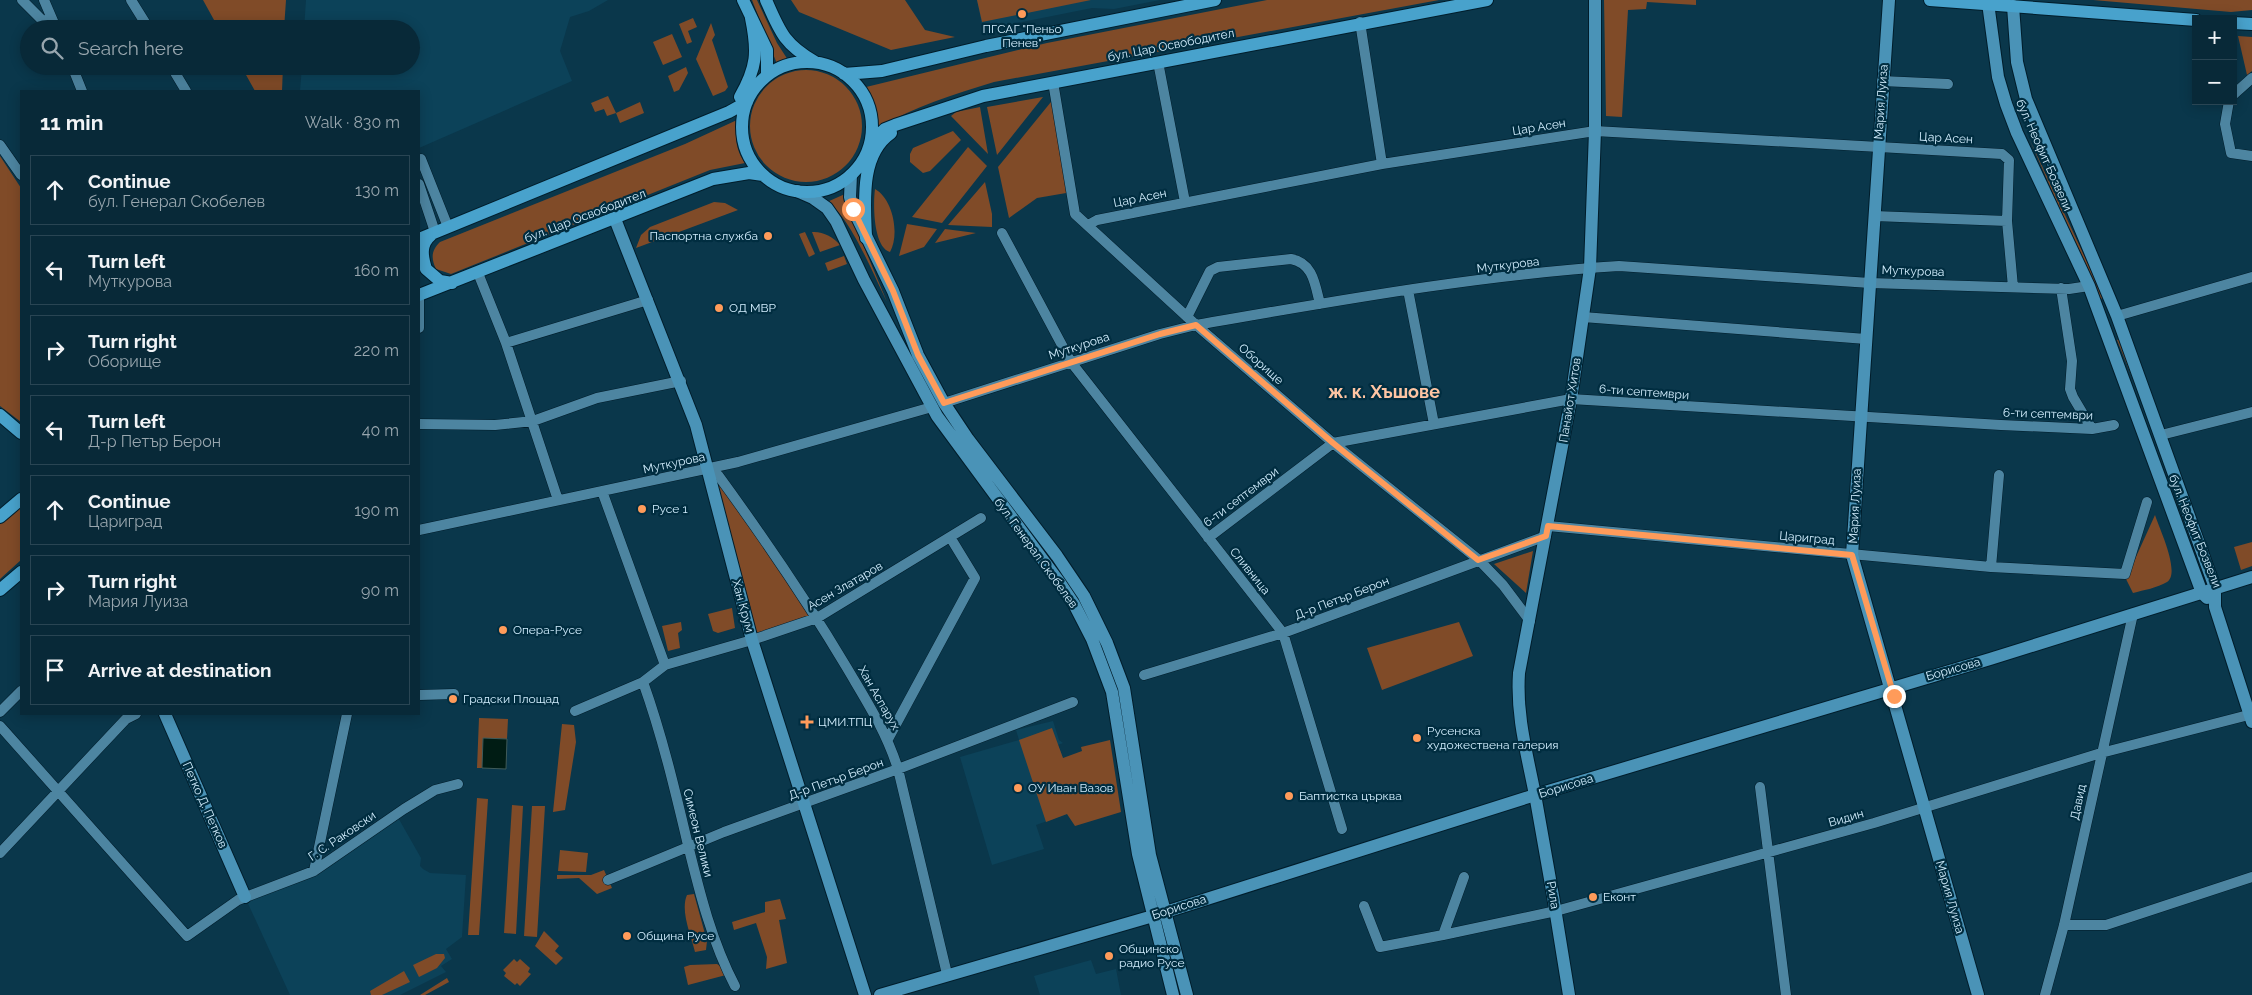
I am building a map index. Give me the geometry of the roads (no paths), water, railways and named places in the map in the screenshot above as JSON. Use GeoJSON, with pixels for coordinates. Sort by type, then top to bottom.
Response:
{"type":"FeatureCollection","features":[{"type":"Feature","properties":{"kind":"main road"},"geometry":{"type":"LineString","coordinates":[[744,0],[767,50],[767,75]]}},
{"type":"Feature","properties":{"kind":"main road"},"geometry":{"type":"LineString","coordinates":[[766,0],[787,41],[796,51],[815,62]]}},
{"type":"Feature","properties":{"kind":"main road","name":"бул. Цар Освободител"},"geometry":{"type":"LineString","coordinates":[[844,74],[882,71],[986,46],[1215,0]]}},
{"type":"Feature","properties":{"kind":"main road","name":"бул. Цар Освободител"},"geometry":{"type":"LineString","coordinates":[[870,143],[885,129],[983,96],[1360,22],[1487,0]]}},
{"type":"Feature","properties":{"kind":"main road","name":"Панайот Хитов"},"geometry":{"type":"LineString","coordinates":[[1535,795],[1521,730],[1517,700],[1519,673],[1571,399],[1590,268],[1595,131],[1595,0]]}},
{"type":"Feature","properties":{"kind":"main road","name":"Мария Луиза"},"geometry":{"type":"LineString","coordinates":[[1889,0],[1882,81],[1852,555],[1978,995]]}},
{"type":"Feature","properties":{"kind":"main road"},"geometry":{"type":"LineString","coordinates":[[1930,0],[2014,3],[2192,20]]}},
{"type":"Feature","properties":{"kind":"main road","name":"бул. Неофит Бозвели"},"geometry":{"type":"LineString","coordinates":[[1988,2],[1998,77],[2006,104],[2017,133],[2089,286],[2202,593],[2215,607]]}},
{"type":"Feature","properties":{"kind":"main road","name":"бул. Неофит Бозвели"},"geometry":{"type":"LineString","coordinates":[[2014,3],[2017,62],[2026,99],[2117,316],[2215,588],[2215,607]]}},
{"type":"Feature","properties":{"kind":"main road"},"geometry":{"type":"LineString","coordinates":[[729,112],[743,91],[755,66],[756,43],[751,18]]}},
{"type":"Feature","properties":{"kind":"main road"},"geometry":{"type":"LineString","coordinates":[[2237,23],[2252,24]]}},
{"type":"Feature","properties":{"kind":"main road","name":"бул. Цар Освободител"},"geometry":{"type":"LineString","coordinates":[[798,62],[815,62],[830,66],[844,74],[858,87],[868,104],[871,117],[870,143],[864,158],[851,175],[841,183],[828,188],[813,192],[797,191],[779,186],[763,175],[753,163],[746,149],[742,125],[747,102],[759,83],[767,75],[782,66],[798,62]]}},
{"type":"Feature","properties":{"kind":"main road","name":"бул. Цар Освободител"},"geometry":{"type":"LineString","coordinates":[[420,239],[729,112],[747,102]]}},
{"type":"Feature","properties":{"kind":"main road"},"geometry":{"type":"LineString","coordinates":[[866,238],[865,209],[868,168],[885,137],[910,120]]}},
{"type":"Feature","properties":{"kind":"main road","name":"бул. Цар Освободител"},"geometry":{"type":"LineString","coordinates":[[420,295],[616,219],[713,179],[749,173],[763,175]]}},
{"type":"Feature","properties":{"kind":"main road","name":"бул. Генерал Скобелев"},"geometry":{"type":"LineString","coordinates":[[851,175],[850,197],[866,238],[893,291],[938,405]]}},
{"type":"Feature","properties":{"kind":"main road","name":"бул. Генерал Скобелев"},"geometry":{"type":"LineString","coordinates":[[797,191],[813,198],[827,208],[836,221],[864,280],[938,405],[1074,604],[1092,639],[1112,692],[1131,818],[1159,914],[1187,995]]}},
{"type":"Feature","properties":{"kind":"main road","name":"Хан Крум"},"geometry":{"type":"LineString","coordinates":[[616,219],[681,382],[710,471],[752,640],[866,995]]}},
{"type":"Feature","properties":{"kind":"main road"},"geometry":{"type":"LineString","coordinates":[[435,232],[426,239],[423,247],[426,269],[440,280],[452,283]]}},
{"type":"Feature","properties":{"kind":"main road"},"geometry":{"type":"LineString","coordinates":[[0,415],[20,432]]}},
{"type":"Feature","properties":{"kind":"main road"},"geometry":{"type":"LineString","coordinates":[[0,517],[20,500]]}},
{"type":"Feature","properties":{"kind":"main road"},"geometry":{"type":"LineString","coordinates":[[0,590],[20,573]]}},
{"type":"Feature","properties":{"kind":"main road","name":"Борисова"},"geometry":{"type":"LineString","coordinates":[[880,995],[1159,914],[1535,795],[2252,577]]}},
{"type":"Feature","properties":{"kind":"main road"},"geometry":{"type":"LineString","coordinates":[[2215,607],[2251,717]]}},
{"type":"Feature","properties":{"kind":"main road","name":"Петко Д. Петков"},"geometry":{"type":"LineString","coordinates":[[165,715],[245,897]]}},
{"type":"Feature","properties":{"kind":"main road","name":"Рила"},"geometry":{"type":"LineString","coordinates":[[1535,795],[1569,995]]}},
{"type":"Feature","properties":{"kind":"main road","name":"бул. Генерал Скобелев"},"geometry":{"type":"LineString","coordinates":[[1159,914],[1173,995]]}},
{"type":"Feature","properties":{"kind":"street"},"geometry":{"type":"LineString","coordinates":[[22,0],[43,20]]}},
{"type":"Feature","properties":{"kind":"street"},"geometry":{"type":"LineString","coordinates":[[44,0],[53,20]]}},
{"type":"Feature","properties":{"kind":"street"},"geometry":{"type":"LineString","coordinates":[[131,0],[143,20]]}},
{"type":"Feature","properties":{"kind":"street"},"geometry":{"type":"LineString","coordinates":[[1360,22],[1382,164]]}},
{"type":"Feature","properties":{"kind":"street"},"geometry":{"type":"LineString","coordinates":[[1158,62],[1185,202]]}},
{"type":"Feature","properties":{"kind":"street"},"geometry":{"type":"LineString","coordinates":[[76,75],[82,90]]}},
{"type":"Feature","properties":{"kind":"street"},"geometry":{"type":"LineString","coordinates":[[176,75],[185,90]]}},
{"type":"Feature","properties":{"kind":"street"},"geometry":{"type":"LineString","coordinates":[[2237,91],[2252,78]]}},
{"type":"Feature","properties":{"kind":"street"},"geometry":{"type":"LineString","coordinates":[[1882,81],[1948,84]]}},
{"type":"Feature","properties":{"kind":"street","name":"Оборище"},"geometry":{"type":"LineString","coordinates":[[1052,82],[1076,214],[1187,317],[1333,443],[1478,560],[1503,585],[1530,621]]}},
{"type":"Feature","properties":{"kind":"street"},"geometry":{"type":"LineString","coordinates":[[2228,105],[2225,124],[2231,153],[2252,156]]}},
{"type":"Feature","properties":{"kind":"street","name":"Цар Асен"},"geometry":{"type":"LineString","coordinates":[[1088,225],[1098,220],[1382,164],[1595,131],[2002,154],[2009,160],[2007,221]]}},
{"type":"Feature","properties":{"kind":"street"},"geometry":{"type":"LineString","coordinates":[[0,146],[20,174]]}},
{"type":"Feature","properties":{"kind":"street"},"geometry":{"type":"LineString","coordinates":[[420,160],[448,227]]}},
{"type":"Feature","properties":{"kind":"street"},"geometry":{"type":"LineString","coordinates":[[420,187],[435,232]]}},
{"type":"Feature","properties":{"kind":"street"},"geometry":{"type":"LineString","coordinates":[[1874,216],[2007,221],[2013,287]]}},
{"type":"Feature","properties":{"kind":"street","name":"Сливница"},"geometry":{"type":"LineString","coordinates":[[1002,233],[1071,362],[1283,633],[1342,829]]}},
{"type":"Feature","properties":{"kind":"street"},"geometry":{"type":"LineString","coordinates":[[1187,317],[1210,271],[1218,268],[1291,259],[1300,260],[1308,266],[1313,276],[1320,304]]}},
{"type":"Feature","properties":{"kind":"street","name":"Муткурова"},"geometry":{"type":"LineString","coordinates":[[420,530],[602,491],[710,471],[938,405],[1160,334],[1196,325],[1408,290],[1619,266],[1870,283],[2061,288],[2089,286]]}},
{"type":"Feature","properties":{"kind":"street"},"geometry":{"type":"LineString","coordinates":[[478,272],[506,343],[558,500]]}},
{"type":"Feature","properties":{"kind":"street"},"geometry":{"type":"LineString","coordinates":[[2117,316],[2252,278]]}},
{"type":"Feature","properties":{"kind":"street"},"geometry":{"type":"LineString","coordinates":[[2061,288],[2072,361],[2070,389],[2092,429]]}},
{"type":"Feature","properties":{"kind":"street"},"geometry":{"type":"LineString","coordinates":[[1408,290],[1434,424]]}},
{"type":"Feature","properties":{"kind":"street"},"geometry":{"type":"LineString","coordinates":[[506,343],[648,300]]}},
{"type":"Feature","properties":{"kind":"street"},"geometry":{"type":"LineString","coordinates":[[1582,317],[1866,339]]}},
{"type":"Feature","properties":{"kind":"street"},"geometry":{"type":"LineString","coordinates":[[420,424],[495,425],[533,421],[596,398],[681,382]]}},
{"type":"Feature","properties":{"kind":"street","name":"6-ти септември"},"geometry":{"type":"LineString","coordinates":[[1208,538],[1333,443],[1571,399],[1861,418],[2092,429],[2114,425]]}},
{"type":"Feature","properties":{"kind":"street"},"geometry":{"type":"LineString","coordinates":[[2161,436],[2252,412]]}},
{"type":"Feature","properties":{"kind":"street","name":"Хан Аспарух"},"geometry":{"type":"LineString","coordinates":[[710,471],[718,475],[772,550],[817,618],[888,738],[898,769],[947,974]]}},
{"type":"Feature","properties":{"kind":"street"},"geometry":{"type":"LineString","coordinates":[[1991,567],[1999,475]]}},
{"type":"Feature","properties":{"kind":"street"},"geometry":{"type":"LineString","coordinates":[[602,491],[665,665]]}},
{"type":"Feature","properties":{"kind":"street","name":"Цариград"},"geometry":{"type":"LineString","coordinates":[[1547,531],[1991,567],[2124,574],[2147,502]]}},
{"type":"Feature","properties":{"kind":"street","name":"Асен Златаров"},"geometry":{"type":"LineString","coordinates":[[575,711],[643,682],[665,665],[752,640],[817,618],[981,518]]}},
{"type":"Feature","properties":{"kind":"street","name":"Д-р Петър Берон"},"geometry":{"type":"LineString","coordinates":[[1144,675],[1283,633],[1478,560],[1547,531]]}},
{"type":"Feature","properties":{"kind":"street"},"geometry":{"type":"LineString","coordinates":[[888,738],[975,578],[950,537]]}},
{"type":"Feature","properties":{"kind":"street","name":"Давид"},"geometry":{"type":"LineString","coordinates":[[2045,995],[2064,925],[2133,614]]}},
{"type":"Feature","properties":{"kind":"street","name":"Симеон Велики"},"geometry":{"type":"LineString","coordinates":[[643,682],[720,958],[735,986]]}},
{"type":"Feature","properties":{"kind":"street"},"geometry":{"type":"LineString","coordinates":[[0,712],[20,692]]}},
{"type":"Feature","properties":{"kind":"street"},"geometry":{"type":"LineString","coordinates":[[420,695],[454,694]]}},
{"type":"Feature","properties":{"kind":"street","name":"Д-р Петър Берон"},"geometry":{"type":"LineString","coordinates":[[608,880],[688,846],[1073,702]]}},
{"type":"Feature","properties":{"kind":"street"},"geometry":{"type":"LineString","coordinates":[[0,854],[126,719],[134,715]]}},
{"type":"Feature","properties":{"kind":"street"},"geometry":{"type":"LineString","coordinates":[[314,870],[346,715]]}},
{"type":"Feature","properties":{"kind":"street","name":"Видин"},"geometry":{"type":"LineString","coordinates":[[1364,906],[1380,947],[1556,911],[1925,808],[2101,753],[2251,717]]}},
{"type":"Feature","properties":{"kind":"street"},"geometry":{"type":"LineString","coordinates":[[0,726],[58,791]]}},
{"type":"Feature","properties":{"kind":"street","name":"Г. С. Раковски"},"geometry":{"type":"LineString","coordinates":[[58,791],[187,936],[245,897],[314,870],[435,790],[458,784]]}},
{"type":"Feature","properties":{"kind":"street"},"geometry":{"type":"LineString","coordinates":[[1760,787],[1786,995]]}},
{"type":"Feature","properties":{"kind":"street"},"geometry":{"type":"LineString","coordinates":[[1443,935],[1464,877]]}},
{"type":"Feature","properties":{"kind":"street"},"geometry":{"type":"LineString","coordinates":[[2064,925],[2106,925],[2252,877]]}},
{"type":"Feature","properties":{"kind":"place","name":"ПГСАГ \"Пеньо Пенев\""},"geometry":{"type":"Point","coordinates":[1022,14]}},
{"type":"Feature","properties":{"kind":"place","name":"Паспортна служба"},"geometry":{"type":"Point","coordinates":[768,236]}},
{"type":"Feature","properties":{"kind":"place","name":"ОД МВР"},"geometry":{"type":"Point","coordinates":[719,308]}},
{"type":"Feature","properties":{"kind":"place","name":"Русе 1"},"geometry":{"type":"Point","coordinates":[642,509]}},
{"type":"Feature","properties":{"kind":"place","name":"Опера-Русе"},"geometry":{"type":"Point","coordinates":[503,630]}},
{"type":"Feature","properties":{"kind":"place","name":"Градски Площад"},"geometry":{"type":"Point","coordinates":[453,699]}},
{"type":"Feature","properties":{"kind":"place","name":"ЦМИ.ТПЦ"},"geometry":{"type":"Point","coordinates":[807,722]}},
{"type":"Feature","properties":{"kind":"place","name":"Русенска художествена галерия"},"geometry":{"type":"Point","coordinates":[1417,738]}},
{"type":"Feature","properties":{"kind":"place","name":"ОУ Иван Вазов"},"geometry":{"type":"Point","coordinates":[1018,788]}},
{"type":"Feature","properties":{"kind":"place","name":"Баптистка църква"},"geometry":{"type":"Point","coordinates":[1289,796]}},
{"type":"Feature","properties":{"kind":"place","name":"Еконт"},"geometry":{"type":"Point","coordinates":[1593,897]}},
{"type":"Feature","properties":{"kind":"place","name":"Община Русе"},"geometry":{"type":"Point","coordinates":[627,936]}},
{"type":"Feature","properties":{"kind":"place","name":"Общинско радио Русе"},"geometry":{"type":"Point","coordinates":[1109,956]}},
{"type":"Feature","properties":{"kind":"district","name":"ж. к. Хъшове"},"geometry":{"type":"Point","coordinates":[1384,391]}}]}
